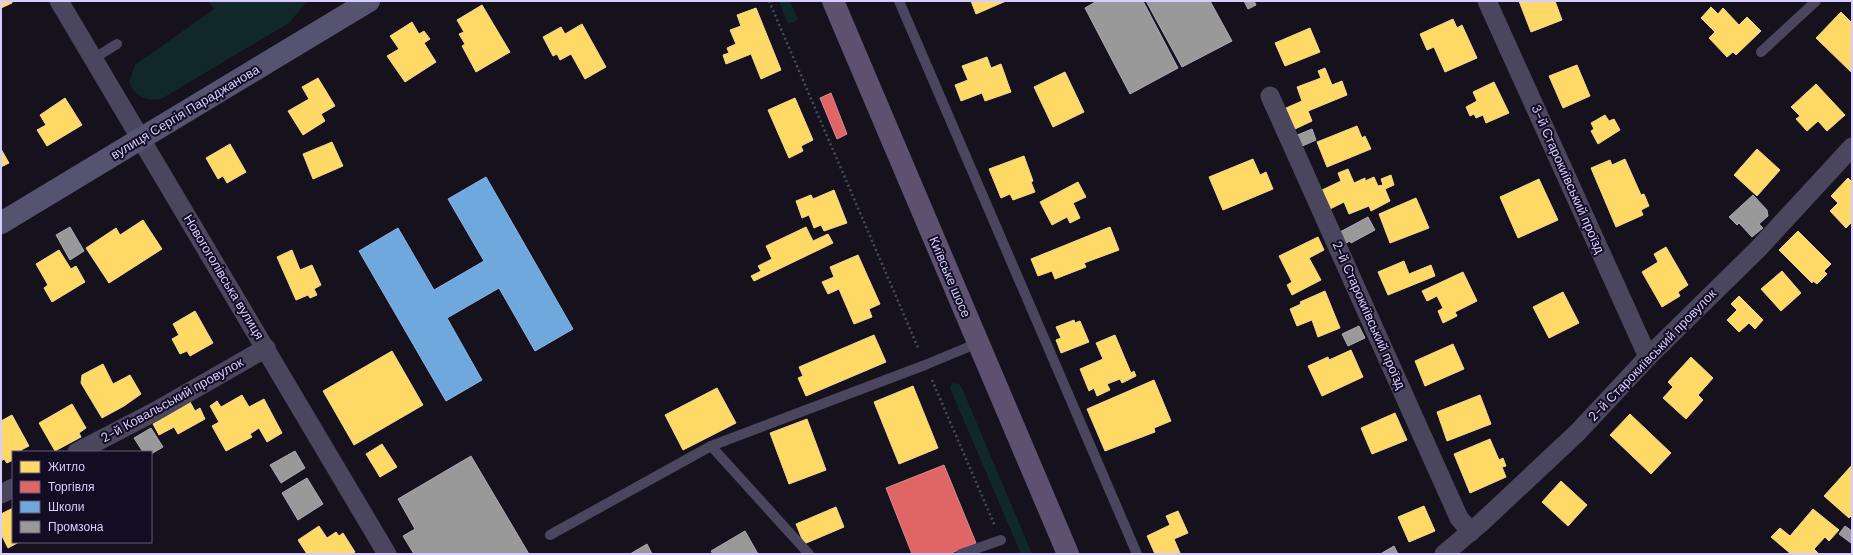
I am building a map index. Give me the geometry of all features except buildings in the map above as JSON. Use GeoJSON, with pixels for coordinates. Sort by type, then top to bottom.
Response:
{"type":"FeatureCollection","features":[{"type":"Feature","properties":{"kind":"main road","name":"вулиця Сергія Параджанова"},"geometry":{"type":"LineString","coordinates":[[1,223],[369,1]]}},
{"type":"Feature","properties":{"kind":"main road","name":"Київське шосе"},"geometry":{"type":"LineString","coordinates":[[833,1],[1068,554]]}},
{"type":"Feature","properties":{"kind":"street","name":"Новогоголівська вулиця"},"geometry":{"type":"LineString","coordinates":[[59,1],[387,554]]}},
{"type":"Feature","properties":{"kind":"street","name":"3-й Старокиївський проїзд"},"geometry":{"type":"LineString","coordinates":[[1487,1],[1648,356]]}},
{"type":"Feature","properties":{"kind":"street","name":"2-й Старокиївський проїзд"},"geometry":{"type":"LineString","coordinates":[[1270,96],[1459,518],[1471,532]]}},
{"type":"Feature","properties":{"kind":"street","name":"2-й Старокиївський провулок"},"geometry":{"type":"LineString","coordinates":[[1444,554],[1471,532],[1578,432],[1648,356],[1758,249],[1852,147]]}},
{"type":"Feature","properties":{"kind":"street","name":"2-й Ковальський провулок"},"geometry":{"type":"LineString","coordinates":[[79,451],[156,411],[266,348]]}},
{"type":"Feature","properties":{"kind":"street"},"geometry":{"type":"LineString","coordinates":[[1,494],[12,488]]}},
{"type":"Feature","properties":{"kind":"lane"},"geometry":{"type":"LineString","coordinates":[[899,1],[1137,554]]}},
{"type":"Feature","properties":{"kind":"lane"},"geometry":{"type":"LineString","coordinates":[[1761,52],[1816,1]]}},
{"type":"Feature","properties":{"kind":"lane"},"geometry":{"type":"LineString","coordinates":[[93,59],[117,44]]}},
{"type":"Feature","properties":{"kind":"lane"},"geometry":{"type":"LineString","coordinates":[[550,535],[711,446],[925,365],[978,343]]}},
{"type":"Feature","properties":{"kind":"lane"},"geometry":{"type":"LineString","coordinates":[[711,446],[809,554]]}},
{"type":"Feature","properties":{"kind":"lane"},"geometry":{"type":"LineString","coordinates":[[961,554],[1001,540]]}},
{"type":"Feature","properties":{"kind":"path"},"geometry":{"type":"LineString","coordinates":[[769,1],[1001,540]]}},
{"type":"Feature","properties":{"kind":"green space"},"geometry":{"type":"Polygon","coordinates":[[[209,1],[307,1],[289,23],[161,99],[146,99],[134,91],[129,82],[135,65],[214,9],[209,1]]]}},
{"type":"Feature","properties":{"kind":"green space"},"geometry":{"type":"Polygon","coordinates":[[[779,1],[790,1],[798,20],[788,24],[779,1]]]}},
{"type":"Feature","properties":{"kind":"green space"},"geometry":{"type":"Polygon","coordinates":[[[953,383],[959,384],[962,388],[1032,554],[1021,554],[950,388],[953,383]]]}}]}
